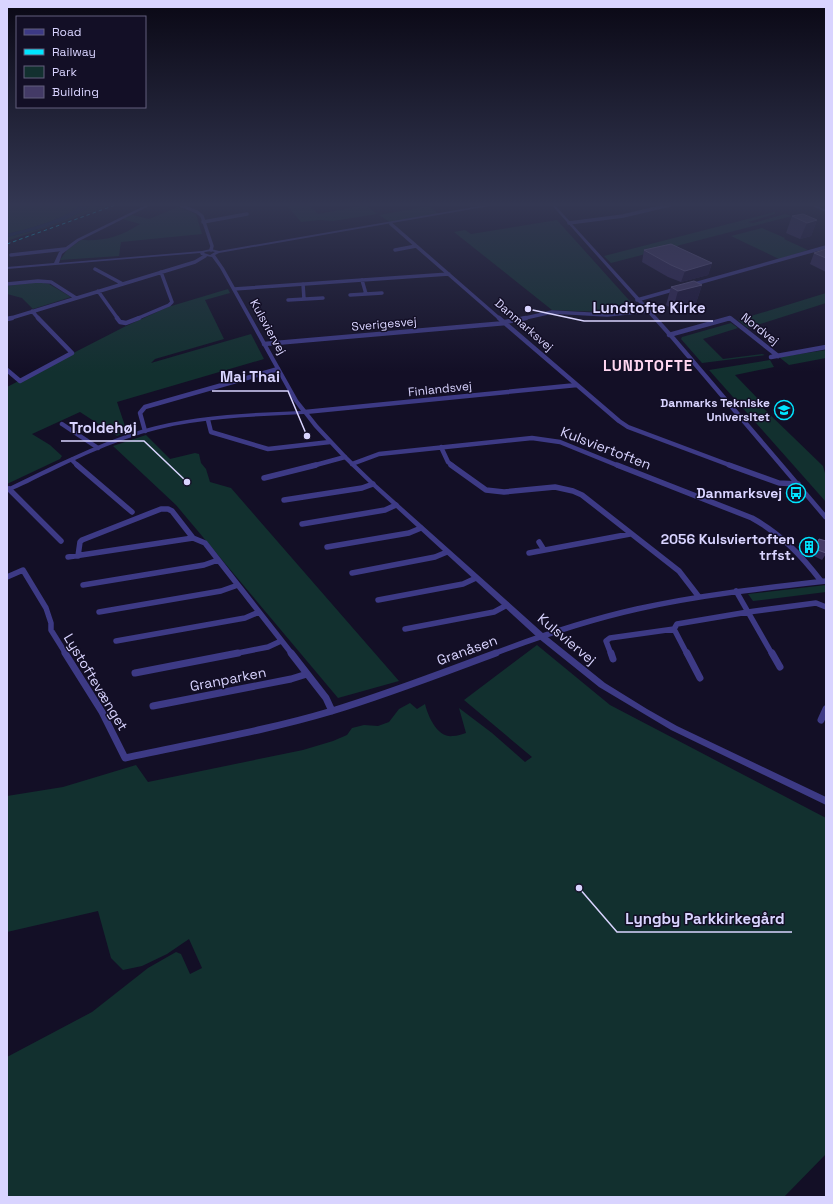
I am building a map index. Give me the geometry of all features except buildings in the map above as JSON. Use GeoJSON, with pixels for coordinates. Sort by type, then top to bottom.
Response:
{"type":"FeatureCollection","features":[{"type":"Feature","properties":{"kind":"street"},"geometry":{"type":"LineString","coordinates":[[56,264],[58,259]]}},
{"type":"Feature","properties":{"kind":"street"},"geometry":{"type":"LineString","coordinates":[[7,268],[127,259]]}},
{"type":"Feature","properties":{"kind":"street"},"geometry":{"type":"LineString","coordinates":[[7,319],[195,262],[198,259]]}},
{"type":"Feature","properties":{"kind":"street","name":"Kulsviervej"},"geometry":{"type":"LineString","coordinates":[[217,259],[278,369],[305,412],[330,442],[373,484],[541,636],[596,680],[644,711],[674,728],[826,801]]}},
{"type":"Feature","properties":{"kind":"street","name":"Danmarksvej"},"geometry":{"type":"LineString","coordinates":[[432,259],[619,421],[628,427],[779,483],[798,484]]}},
{"type":"Feature","properties":{"kind":"street"},"geometry":{"type":"LineString","coordinates":[[601,259],[669,335],[826,518]]}},
{"type":"Feature","properties":{"kind":"street"},"geometry":{"type":"LineString","coordinates":[[684,287],[783,259]]}},
{"type":"Feature","properties":{"kind":"street"},"geometry":{"type":"LineString","coordinates":[[95,269],[122,283]]}},
{"type":"Feature","properties":{"kind":"street"},"geometry":{"type":"LineString","coordinates":[[98,291],[120,322],[126,323],[172,302],[161,272]]}},
{"type":"Feature","properties":{"kind":"street"},"geometry":{"type":"LineString","coordinates":[[234,289],[449,274]]}},
{"type":"Feature","properties":{"kind":"street"},"geometry":{"type":"LineString","coordinates":[[362,280],[366,294]]}},
{"type":"Feature","properties":{"kind":"street"},"geometry":{"type":"LineString","coordinates":[[7,284],[38,281],[51,282],[76,298]]}},
{"type":"Feature","properties":{"kind":"street"},"geometry":{"type":"LineString","coordinates":[[303,284],[304,299]]}},
{"type":"Feature","properties":{"kind":"street"},"geometry":{"type":"LineString","coordinates":[[637,300],[678,289]]}},
{"type":"Feature","properties":{"kind":"street"},"geometry":{"type":"LineString","coordinates":[[350,296],[382,293]]}},
{"type":"Feature","properties":{"kind":"street"},"geometry":{"type":"LineString","coordinates":[[288,300],[323,298]]}},
{"type":"Feature","properties":{"kind":"street"},"geometry":{"type":"LineString","coordinates":[[7,370],[20,381],[72,353],[32,311]]}},
{"type":"Feature","properties":{"kind":"street","name":"Sverigesvej"},"geometry":{"type":"LineString","coordinates":[[264,344],[505,323],[552,312],[607,315],[648,311]]}},
{"type":"Feature","properties":{"kind":"street","name":"Nordvej"},"geometry":{"type":"LineString","coordinates":[[669,335],[730,318],[778,356]]}},
{"type":"Feature","properties":{"kind":"street","name":"Nordvej"},"geometry":{"type":"LineString","coordinates":[[771,357],[826,347]]}},
{"type":"Feature","properties":{"kind":"street","name":"Kulsviervej"},"geometry":{"type":"LineString","coordinates":[[145,431],[140,413],[145,407],[278,369]]}},
{"type":"Feature","properties":{"kind":"street","name":"Finlandsvej"},"geometry":{"type":"LineString","coordinates":[[305,412],[577,384]]}},
{"type":"Feature","properties":{"kind":"street"},"geometry":{"type":"LineString","coordinates":[[61,541],[8,490],[98,448],[145,431],[172,425],[208,420],[305,412]]}},
{"type":"Feature","properties":{"kind":"street"},"geometry":{"type":"LineString","coordinates":[[208,420],[211,432],[268,449],[330,442]]}},
{"type":"Feature","properties":{"kind":"street"},"geometry":{"type":"LineString","coordinates":[[62,424],[98,448]]}},
{"type":"Feature","properties":{"kind":"street","name":"Kulsviertoften"},"geometry":{"type":"LineString","coordinates":[[352,464],[365,458],[380,454],[441,447],[532,438],[560,442],[752,518],[765,525],[790,543],[824,580]]}},
{"type":"Feature","properties":{"kind":"street"},"geometry":{"type":"LineString","coordinates":[[441,447],[448,462],[486,490],[504,492],[555,487],[573,491],[582,495],[679,572],[699,597]]}},
{"type":"Feature","properties":{"kind":"street"},"geometry":{"type":"LineString","coordinates":[[264,478],[344,457]]}},
{"type":"Feature","properties":{"kind":"street"},"geometry":{"type":"LineString","coordinates":[[72,460],[132,512]]}},
{"type":"Feature","properties":{"kind":"street"},"geometry":{"type":"LineString","coordinates":[[284,500],[362,488],[373,484]]}},
{"type":"Feature","properties":{"kind":"street"},"geometry":{"type":"LineString","coordinates":[[302,524],[385,510],[396,505]]}},
{"type":"Feature","properties":{"kind":"street"},"geometry":{"type":"LineString","coordinates":[[78,556],[80,542],[82,540],[161,509],[172,511],[193,538],[205,543],[326,698],[332,711]]}},
{"type":"Feature","properties":{"kind":"street"},"geometry":{"type":"LineString","coordinates":[[326,547],[409,533],[422,528]]}},
{"type":"Feature","properties":{"kind":"street"},"geometry":{"type":"LineString","coordinates":[[529,553],[630,534]]}},
{"type":"Feature","properties":{"kind":"street"},"geometry":{"type":"LineString","coordinates":[[68,557],[193,538]]}},
{"type":"Feature","properties":{"kind":"street"},"geometry":{"type":"LineString","coordinates":[[539,542],[544,550]]}},
{"type":"Feature","properties":{"kind":"street"},"geometry":{"type":"LineString","coordinates":[[352,573],[435,558],[447,552]]}},
{"type":"Feature","properties":{"kind":"street"},"geometry":{"type":"LineString","coordinates":[[83,586],[204,565],[218,560]]}},
{"type":"Feature","properties":{"kind":"street","name":"Lystoftevænget"},"geometry":{"type":"LineString","coordinates":[[7,577],[24,570],[44,604],[52,625],[51,630],[102,712],[125,758]]}},
{"type":"Feature","properties":{"kind":"street"},"geometry":{"type":"LineString","coordinates":[[378,600],[463,584],[476,578]]}},
{"type":"Feature","properties":{"kind":"street","name":"Granåsen"},"geometry":{"type":"LineString","coordinates":[[125,758],[295,721],[332,711],[393,691],[541,636],[637,609],[736,591],[824,580]]}},
{"type":"Feature","properties":{"kind":"street"},"geometry":{"type":"LineString","coordinates":[[99,612],[222,590],[238,585]]}},
{"type":"Feature","properties":{"kind":"street"},"geometry":{"type":"LineString","coordinates":[[736,591],[780,667]]}},
{"type":"Feature","properties":{"kind":"street"},"geometry":{"type":"LineString","coordinates":[[613,659],[606,641],[610,638],[674,629],[677,624],[748,612],[816,603],[826,607]]}},
{"type":"Feature","properties":{"kind":"street"},"geometry":{"type":"LineString","coordinates":[[405,629],[494,612],[507,605]]}},
{"type":"Feature","properties":{"kind":"street"},"geometry":{"type":"LineString","coordinates":[[116,641],[245,618],[259,612]]}},
{"type":"Feature","properties":{"kind":"street"},"geometry":{"type":"LineString","coordinates":[[674,629],[700,678]]}},
{"type":"Feature","properties":{"kind":"street","name":"Granparken"},"geometry":{"type":"LineString","coordinates":[[135,673],[268,646],[281,641]]}},
{"type":"Feature","properties":{"kind":"street","name":"Granparken"},"geometry":{"type":"LineString","coordinates":[[153,706],[291,679],[307,674]]}},
{"type":"Feature","properties":{"kind":"street"},"geometry":{"type":"LineString","coordinates":[[822,720],[826,709]]}},
{"type":"Feature","properties":{"kind":"green space"},"geometry":{"type":"Polygon","coordinates":[[[488,259],[592,259],[637,309],[603,312],[552,310],[488,259]]]}},
{"type":"Feature","properties":{"kind":"green space"},"geometry":{"type":"Polygon","coordinates":[[[607,259],[626,259],[611,263],[607,259]]]}},
{"type":"Feature","properties":{"kind":"green space"},"geometry":{"type":"Polygon","coordinates":[[[39,282],[49,284],[71,297],[33,309],[22,298],[7,294],[7,286],[39,282]]]}},
{"type":"Feature","properties":{"kind":"green space"},"geometry":{"type":"Polygon","coordinates":[[[228,289],[230,293],[205,300],[224,339],[155,359],[151,363],[251,334],[264,359],[117,402],[127,432],[117,436],[80,412],[32,434],[50,445],[62,456],[60,459],[7,484],[7,387],[124,327],[168,307],[228,289]]]}},
{"type":"Feature","properties":{"kind":"green space"},"geometry":{"type":"Polygon","coordinates":[[[826,293],[826,303],[748,328],[738,320],[826,293]]]}},
{"type":"Feature","properties":{"kind":"green space"},"geometry":{"type":"Polygon","coordinates":[[[731,323],[738,328],[703,339],[723,359],[762,354],[765,355],[702,363],[681,339],[682,337],[731,323]]]}},
{"type":"Feature","properties":{"kind":"green space"},"geometry":{"type":"Polygon","coordinates":[[[826,350],[826,358],[789,365],[779,357],[826,350]]]}},
{"type":"Feature","properties":{"kind":"green space"},"geometry":{"type":"Polygon","coordinates":[[[770,360],[774,367],[735,375],[763,404],[762,407],[823,466],[826,477],[826,502],[709,370],[770,360]]]}},
{"type":"Feature","properties":{"kind":"green space"},"geometry":{"type":"Polygon","coordinates":[[[146,435],[170,459],[195,453],[199,454],[201,463],[206,469],[210,482],[231,488],[399,681],[338,698],[176,505],[113,446],[146,435]]]}},
{"type":"Feature","properties":{"kind":"green space"},"geometry":{"type":"Polygon","coordinates":[[[826,585],[826,592],[753,601],[748,594],[826,585]]]}},
{"type":"Feature","properties":{"kind":"green space"},"geometry":{"type":"Polygon","coordinates":[[[537,645],[610,705],[826,818],[826,1154],[784,1197],[7,1197],[7,1057],[92,1012],[148,968],[176,952],[181,954],[190,974],[202,968],[189,939],[167,954],[142,966],[123,970],[111,958],[98,911],[7,932],[7,796],[63,787],[136,765],[148,782],[303,750],[347,735],[352,728],[364,725],[378,726],[389,722],[399,709],[410,703],[417,709],[425,704],[434,725],[442,734],[447,736],[455,736],[466,733],[459,708],[492,733],[525,762],[532,757],[464,700],[537,645]]]}},
{"type":"Feature","properties":{"kind":"place","name":"Lundtofte Kirke"},"geometry":{"type":"Point","coordinates":[528,309]}},
{"type":"Feature","properties":{"kind":"place","name":"Danmarks Tekniske Universitet"},"geometry":{"type":"Point","coordinates":[784,410]}},
{"type":"Feature","properties":{"kind":"place","name":"Mai Thai"},"geometry":{"type":"Point","coordinates":[307,436]}},
{"type":"Feature","properties":{"kind":"place","name":"Troldehøj"},"geometry":{"type":"Point","coordinates":[187,482]}},
{"type":"Feature","properties":{"kind":"place","name":"Danmarksvej"},"geometry":{"type":"Point","coordinates":[796,493]}},
{"type":"Feature","properties":{"kind":"place","name":"2056 Kulsviertoften trfst."},"geometry":{"type":"Point","coordinates":[809,547]}},
{"type":"Feature","properties":{"kind":"place","name":"Lyngby Parkkirkegård"},"geometry":{"type":"Point","coordinates":[579,888]}},
{"type":"Feature","properties":{"kind":"district","name":"LUNDTOFTE"},"geometry":{"type":"Point","coordinates":[648,365]}}]}
